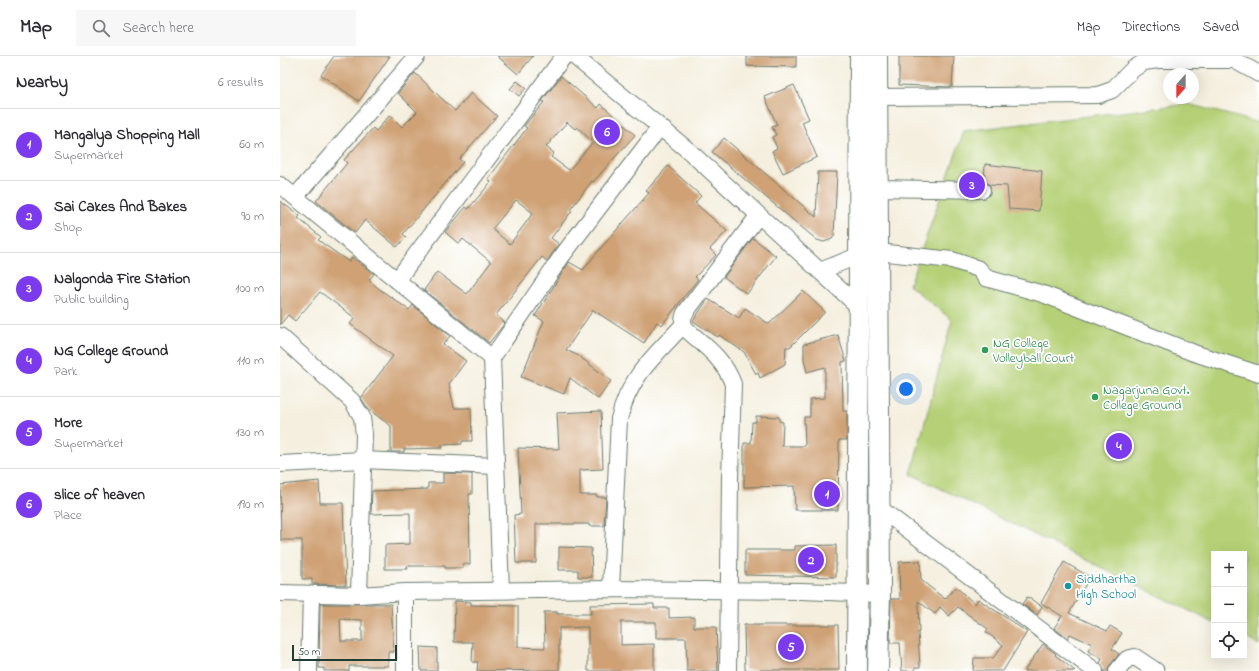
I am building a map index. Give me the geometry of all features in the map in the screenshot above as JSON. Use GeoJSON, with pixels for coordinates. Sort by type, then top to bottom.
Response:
{"type":"FeatureCollection","features":[{"type":"Feature","properties":{"kind":"main road"},"geometry":{"type":"LineString","coordinates":[[860,56],[878,507],[880,594],[878,671]]}},
{"type":"Feature","properties":{"kind":"main road"},"geometry":{"type":"LineString","coordinates":[[857,671],[859,307],[869,254],[878,188],[877,56]]}},
{"type":"Feature","properties":{"kind":"street"},"geometry":{"type":"LineString","coordinates":[[296,198],[417,56]]}},
{"type":"Feature","properties":{"kind":"street"},"geometry":{"type":"LineString","coordinates":[[396,280],[564,56]]}},
{"type":"Feature","properties":{"kind":"street"},"geometry":{"type":"LineString","coordinates":[[574,56],[689,151],[758,216],[859,307]]}},
{"type":"Feature","properties":{"kind":"street"},"geometry":{"type":"LineString","coordinates":[[877,97],[1073,97],[1098,95],[1112,90],[1133,69],[1144,62],[1159,60],[1234,58],[1259,74]]}},
{"type":"Feature","properties":{"kind":"street"},"geometry":{"type":"LineString","coordinates":[[501,590],[492,358],[562,256],[660,127]]}},
{"type":"Feature","properties":{"kind":"street"},"geometry":{"type":"LineString","coordinates":[[280,185],[492,358]]}},
{"type":"Feature","properties":{"kind":"street"},"geometry":{"type":"LineString","coordinates":[[878,188],[982,190]]}},
{"type":"Feature","properties":{"kind":"street"},"geometry":{"type":"LineString","coordinates":[[728,671],[733,384],[729,372],[722,362],[683,325],[682,319],[758,216]]}},
{"type":"Feature","properties":{"kind":"street"},"geometry":{"type":"LineString","coordinates":[[820,272],[869,254],[952,260],[979,269],[986,278],[1043,294],[1194,353],[1259,374]]}},
{"type":"Feature","properties":{"kind":"street"},"geometry":{"type":"LineString","coordinates":[[611,589],[619,419],[623,403],[636,376],[683,325]]}},
{"type":"Feature","properties":{"kind":"street"},"geometry":{"type":"LineString","coordinates":[[280,336],[352,400],[362,417],[364,435],[359,595]]}},
{"type":"Feature","properties":{"kind":"street"},"geometry":{"type":"LineString","coordinates":[[280,464],[363,460],[496,466]]}},
{"type":"Feature","properties":{"kind":"street"},"geometry":{"type":"LineString","coordinates":[[878,507],[1095,671]]}},
{"type":"Feature","properties":{"kind":"street"},"geometry":{"type":"LineString","coordinates":[[280,593],[311,596],[405,592],[611,589],[880,594]]}},
{"type":"Feature","properties":{"kind":"street"},"geometry":{"type":"LineString","coordinates":[[405,592],[405,671]]}},
{"type":"Feature","properties":{"kind":"street"},"geometry":{"type":"LineString","coordinates":[[309,671],[311,596]]}},
{"type":"Feature","properties":{"kind":"street"},"geometry":{"type":"LineString","coordinates":[[1117,671],[1127,659],[1135,657],[1156,671]]}},
{"type":"Feature","properties":{"kind":"green space","name":"Nagarjuna Govt. College Ground"},"geometry":{"type":"Polygon","coordinates":[[[1188,104],[1259,123],[1259,645],[1247,639],[1247,551],[1211,551],[1211,622],[911,474],[952,320],[909,285],[964,131],[1188,104]]]}},
{"type":"Feature","properties":{"kind":"building"},"geometry":{"type":"Polygon","coordinates":[[[334,56],[390,56],[359,101],[321,75],[334,56]]]}},
{"type":"Feature","properties":{"kind":"building"},"geometry":{"type":"Polygon","coordinates":[[[497,56],[533,56],[518,74],[497,56]]]}},
{"type":"Feature","properties":{"kind":"building"},"geometry":{"type":"Polygon","coordinates":[[[747,56],[796,56],[796,67],[747,66],[747,56]]]}},
{"type":"Feature","properties":{"kind":"building"},"geometry":{"type":"Polygon","coordinates":[[[899,56],[954,56],[952,87],[899,85],[899,56]]]}},
{"type":"Feature","properties":{"kind":"building"},"geometry":{"type":"Polygon","coordinates":[[[415,73],[455,111],[471,93],[497,116],[459,159],[463,162],[403,234],[406,237],[397,247],[365,220],[355,233],[316,201],[347,163],[344,160],[373,128],[376,131],[390,115],[402,127],[417,112],[398,93],[415,73]]]}},
{"type":"Feature","properties":{"kind":"building"},"geometry":{"type":"Polygon","coordinates":[[[561,76],[598,108],[601,104],[635,135],[593,182],[592,181],[570,210],[572,211],[551,238],[559,244],[547,261],[542,257],[496,315],[505,323],[489,343],[424,290],[437,272],[467,294],[491,262],[463,239],[459,244],[445,232],[466,207],[468,209],[491,182],[488,179],[527,128],[524,126],[544,102],[542,101],[561,76]],[[567,122],[546,147],[554,153],[551,157],[569,170],[593,142],[577,127],[575,129],[567,122]],[[516,200],[492,229],[510,244],[533,213],[516,200]]]}},
{"type":"Feature","properties":{"kind":"building"},"geometry":{"type":"Polygon","coordinates":[[[517,81],[526,88],[519,96],[510,89],[517,81]]]}},
{"type":"Feature","properties":{"kind":"building"},"geometry":{"type":"Polygon","coordinates":[[[794,85],[809,119],[802,122],[817,157],[783,173],[772,151],[777,148],[772,137],[776,135],[772,127],[777,125],[765,97],[794,85]]]}},
{"type":"Feature","properties":{"kind":"building"},"geometry":{"type":"Polygon","coordinates":[[[724,138],[816,217],[818,172],[837,172],[834,236],[832,239],[824,242],[817,240],[712,152],[724,138]]]}},
{"type":"Feature","properties":{"kind":"building"},"geometry":{"type":"Polygon","coordinates":[[[985,164],[1042,171],[1039,211],[1009,209],[1007,186],[990,185],[984,181],[985,164]]]}},
{"type":"Feature","properties":{"kind":"building"},"geometry":{"type":"Polygon","coordinates":[[[668,166],[701,196],[695,203],[727,231],[710,249],[716,255],[695,277],[698,279],[662,325],[657,322],[644,343],[593,310],[566,350],[579,356],[611,381],[598,399],[570,378],[564,394],[521,377],[544,321],[535,316],[569,262],[583,270],[649,193],[646,191],[668,166]]]}},
{"type":"Feature","properties":{"kind":"building"},"geometry":{"type":"Polygon","coordinates":[[[280,201],[300,216],[298,218],[321,237],[318,240],[349,262],[352,257],[374,274],[369,280],[378,288],[409,310],[413,305],[450,336],[443,344],[466,361],[449,384],[454,408],[471,408],[472,441],[462,441],[462,444],[442,445],[442,448],[404,449],[404,452],[391,452],[391,426],[368,409],[361,398],[393,356],[350,324],[355,318],[320,292],[295,321],[288,315],[280,325],[280,201]]]}},
{"type":"Feature","properties":{"kind":"building"},"geometry":{"type":"Polygon","coordinates":[[[753,238],[776,256],[747,294],[724,277],[753,238]]]}},
{"type":"Feature","properties":{"kind":"building"},"geometry":{"type":"Polygon","coordinates":[[[803,291],[825,312],[790,347],[786,347],[785,364],[760,378],[758,373],[756,374],[744,352],[719,335],[718,337],[693,321],[708,299],[739,318],[745,308],[769,324],[803,291]]]}},
{"type":"Feature","properties":{"kind":"building"},"geometry":{"type":"Polygon","coordinates":[[[838,335],[846,361],[842,362],[843,411],[847,411],[847,440],[839,440],[838,510],[795,510],[794,486],[744,487],[744,443],[751,443],[752,422],[756,422],[756,416],[779,417],[779,421],[783,422],[782,446],[805,446],[804,417],[810,417],[810,399],[825,398],[825,367],[807,372],[804,359],[804,344],[838,335]]]}},
{"type":"Feature","properties":{"kind":"building"},"geometry":{"type":"Polygon","coordinates":[[[601,411],[603,469],[580,470],[580,495],[597,495],[597,497],[606,497],[604,526],[589,526],[589,524],[536,524],[536,563],[516,563],[514,515],[521,514],[518,448],[559,449],[557,413],[601,411]]]}},
{"type":"Feature","properties":{"kind":"building"},"geometry":{"type":"Polygon","coordinates":[[[443,473],[472,474],[472,494],[469,494],[470,564],[463,564],[463,568],[445,568],[445,566],[407,566],[408,569],[385,569],[385,545],[410,544],[410,513],[371,514],[372,491],[428,489],[428,483],[443,483],[443,473]]]}},
{"type":"Feature","properties":{"kind":"building"},"geometry":{"type":"Polygon","coordinates":[[[319,481],[320,503],[343,503],[346,585],[312,584],[312,579],[302,579],[302,540],[281,540],[280,485],[319,481]]]}},
{"type":"Feature","properties":{"kind":"building"},"geometry":{"type":"Polygon","coordinates":[[[836,545],[836,577],[745,575],[745,550],[795,550],[795,546],[836,545]]]}},
{"type":"Feature","properties":{"kind":"building"},"geometry":{"type":"Polygon","coordinates":[[[559,547],[591,548],[592,577],[578,577],[578,570],[559,570],[559,547]]]}},
{"type":"Feature","properties":{"kind":"building"},"geometry":{"type":"Polygon","coordinates":[[[920,561],[921,580],[945,599],[956,587],[975,604],[978,599],[1027,632],[1003,671],[973,671],[974,658],[993,658],[1003,645],[986,632],[988,629],[958,607],[949,616],[940,607],[935,614],[918,601],[920,667],[915,667],[915,671],[902,671],[900,643],[890,643],[891,599],[900,599],[899,562],[920,561]]]}},
{"type":"Feature","properties":{"kind":"building"},"geometry":{"type":"Polygon","coordinates":[[[1064,562],[1090,577],[1069,613],[1107,631],[1110,626],[1122,633],[1112,649],[1119,654],[1110,665],[1108,671],[1104,671],[1100,663],[1102,659],[1088,651],[1092,644],[1070,634],[1067,638],[1054,628],[1062,616],[1041,603],[1064,562]]]}},
{"type":"Feature","properties":{"kind":"building"},"geometry":{"type":"Polygon","coordinates":[[[1027,597],[1042,606],[1037,615],[1022,604],[1027,597]]]}},
{"type":"Feature","properties":{"kind":"building"},"geometry":{"type":"Polygon","coordinates":[[[455,601],[471,602],[471,605],[518,606],[518,647],[545,648],[544,612],[557,612],[557,614],[591,614],[590,605],[654,604],[654,608],[669,608],[669,618],[694,617],[694,627],[716,627],[718,671],[687,671],[686,638],[656,638],[656,622],[621,622],[621,645],[654,644],[654,671],[588,671],[588,627],[559,628],[559,670],[477,671],[478,662],[472,662],[473,642],[454,642],[455,601]]]}},
{"type":"Feature","properties":{"kind":"building"},"geometry":{"type":"Polygon","coordinates":[[[320,604],[391,604],[394,652],[388,652],[388,666],[349,666],[349,671],[324,671],[324,668],[319,668],[320,604]],[[340,619],[341,641],[362,641],[362,620],[340,619]]]}},
{"type":"Feature","properties":{"kind":"building"},"geometry":{"type":"Polygon","coordinates":[[[744,625],[838,625],[839,670],[745,670],[744,625]]]}},
{"type":"Feature","properties":{"kind":"building"},"geometry":{"type":"Polygon","coordinates":[[[1043,644],[1056,654],[1055,655],[1075,671],[1024,671],[1043,644]]]}},
{"type":"Feature","properties":{"kind":"building"},"geometry":{"type":"Polygon","coordinates":[[[420,647],[437,648],[437,671],[421,671],[420,647]]]}},
{"type":"Feature","properties":{"kind":"place","name":"slice of heaven"},"geometry":{"type":"Point","coordinates":[607,132]}},
{"type":"Feature","properties":{"kind":"place","name":"Nalgonda Fire Station"},"geometry":{"type":"Point","coordinates":[972,185]}},
{"type":"Feature","properties":{"kind":"place","name":"NG College Volleyball Court"},"geometry":{"type":"Point","coordinates":[985,350]}},
{"type":"Feature","properties":{"kind":"place","name":"Nagarjuna Govt. College Ground"},"geometry":{"type":"Point","coordinates":[1095,397]}},
{"type":"Feature","properties":{"kind":"place","name":"NG College Ground"},"geometry":{"type":"Point","coordinates":[1119,446]}},
{"type":"Feature","properties":{"kind":"place","name":"Mangalya Shopping Mall"},"geometry":{"type":"Point","coordinates":[827,494]}},
{"type":"Feature","properties":{"kind":"place","name":"Sai Cakes And Bakes"},"geometry":{"type":"Point","coordinates":[811,560]}},
{"type":"Feature","properties":{"kind":"place","name":"Siddhartha High School"},"geometry":{"type":"Point","coordinates":[1068,586]}},
{"type":"Feature","properties":{"kind":"place","name":"More"},"geometry":{"type":"Point","coordinates":[791,647]}}]}
